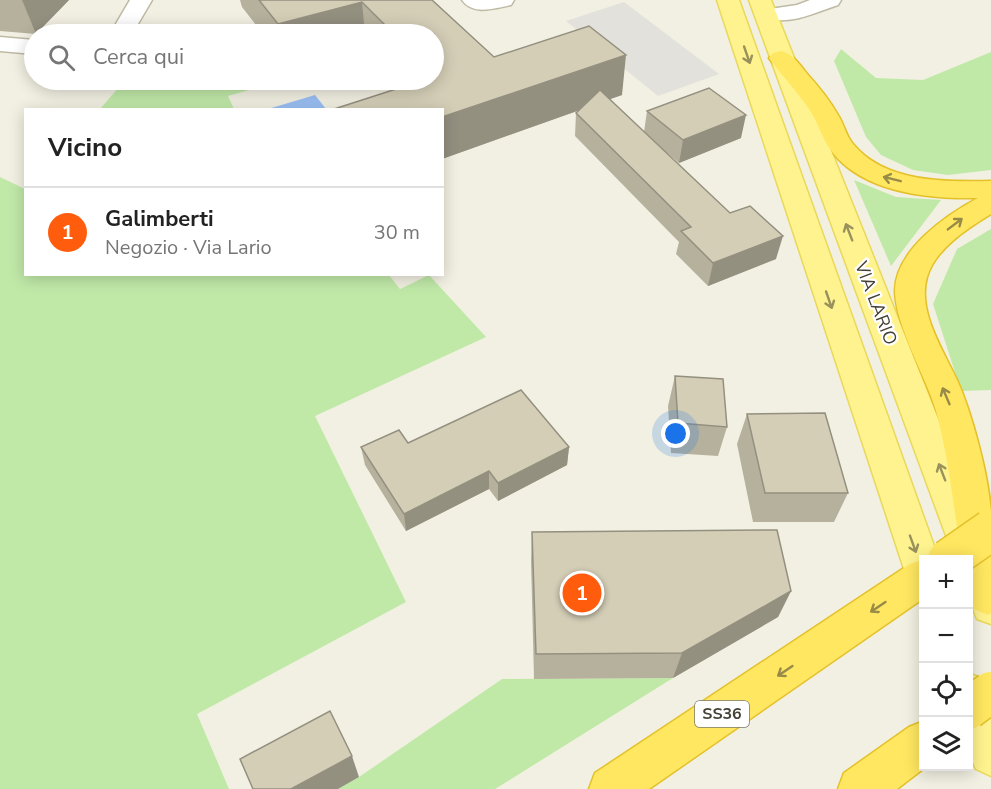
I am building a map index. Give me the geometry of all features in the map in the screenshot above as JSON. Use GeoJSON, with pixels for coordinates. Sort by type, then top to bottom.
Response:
{"type":"FeatureCollection","features":[{"type":"Feature","properties":{"kind":"highway"},"geometry":{"type":"LineString","coordinates":[[781,57],[826,115],[842,148],[869,171],[886,178],[924,185],[964,190],[991,189]]}},
{"type":"Feature","properties":{"kind":"highway"},"geometry":{"type":"LineString","coordinates":[[989,602],[952,411],[915,315],[909,287],[919,261],[938,239],[953,225],[991,202]]}},
{"type":"Feature","properties":{"kind":"highway"},"geometry":{"type":"LineString","coordinates":[[955,555],[991,530]]}},
{"type":"Feature","properties":{"kind":"highway","name":"SS36"},"geometry":{"type":"LineString","coordinates":[[611,789],[919,578]]}},
{"type":"Feature","properties":{"kind":"highway"},"geometry":{"type":"LineString","coordinates":[[973,705],[991,692]]}},
{"type":"Feature","properties":{"kind":"highway"},"geometry":{"type":"LineString","coordinates":[[870,782],[919,746]]}},
{"type":"Feature","properties":{"kind":"main road"},"geometry":{"type":"LineString","coordinates":[[728,0],[919,559]]}},
{"type":"Feature","properties":{"kind":"main road","name":"VIA LARIO"},"geometry":{"type":"LineString","coordinates":[[772,5],[781,57],[956,509],[989,602]]}},
{"type":"Feature","properties":{"kind":"main road"},"geometry":{"type":"LineString","coordinates":[[973,704],[991,754]]}},
{"type":"Feature","properties":{"kind":"street"},"geometry":{"type":"LineString","coordinates":[[127,24],[141,0]]}},
{"type":"Feature","properties":{"kind":"street"},"geometry":{"type":"LineString","coordinates":[[473,0],[480,4],[503,0]]}},
{"type":"Feature","properties":{"kind":"street"},"geometry":{"type":"LineString","coordinates":[[772,5],[808,9],[830,0]]}},
{"type":"Feature","properties":{"kind":"street"},"geometry":{"type":"LineString","coordinates":[[0,44],[24,46]]}},
{"type":"Feature","properties":{"kind":"green space"},"geometry":{"type":"Polygon","coordinates":[[[841,49],[876,78],[923,80],[991,52],[991,170],[948,175],[913,170],[881,155],[866,137],[834,61],[841,49]]]}},
{"type":"Feature","properties":{"kind":"green space"},"geometry":{"type":"Polygon","coordinates":[[[116,90],[249,90],[228,96],[234,108],[101,108],[116,90]]]}},
{"type":"Feature","properties":{"kind":"green space"},"geometry":{"type":"Polygon","coordinates":[[[0,177],[24,189],[24,276],[390,276],[400,289],[430,276],[486,337],[315,416],[406,602],[197,714],[229,789],[0,789],[0,177]]]}},
{"type":"Feature","properties":{"kind":"green space"},"geometry":{"type":"Polygon","coordinates":[[[854,180],[896,197],[941,200],[891,266],[854,180]]]}},
{"type":"Feature","properties":{"kind":"green space"},"geometry":{"type":"Polygon","coordinates":[[[991,229],[991,390],[961,391],[933,304],[957,249],[991,229]]]}},
{"type":"Feature","properties":{"kind":"green space"},"geometry":{"type":"Polygon","coordinates":[[[673,678],[495,789],[338,789],[502,679],[673,678]]]}},
{"type":"Feature","properties":{"kind":"shaded area"},"geometry":{"type":"Polygon","coordinates":[[[624,2],[719,74],[658,96],[566,21],[624,2]]]}},
{"type":"Feature","properties":{"kind":"water"},"geometry":{"type":"Polygon","coordinates":[[[315,95],[325,108],[271,108],[315,95]]]}},
{"type":"Feature","properties":{"kind":"building"},"geometry":{"type":"Polygon","coordinates":[[[259,0],[432,0],[494,57],[589,26],[626,55],[444,116],[444,108],[337,108],[393,90],[444,90],[444,24],[384,24],[362,2],[278,24],[259,0]]]}},
{"type":"Feature","properties":{"kind":"building"},"geometry":{"type":"Polygon","coordinates":[[[709,88],[746,115],[683,140],[647,111],[709,88]]]}},
{"type":"Feature","properties":{"kind":"building"},"geometry":{"type":"Polygon","coordinates":[[[600,90],[730,213],[750,206],[783,236],[713,263],[681,231],[691,227],[576,113],[600,90]]]}},
{"type":"Feature","properties":{"kind":"building"},"geometry":{"type":"Polygon","coordinates":[[[675,376],[723,379],[727,427],[678,423],[675,376]]]}},
{"type":"Feature","properties":{"kind":"building"},"geometry":{"type":"Polygon","coordinates":[[[521,390],[569,447],[498,483],[489,471],[404,514],[361,447],[399,430],[408,443],[521,390]]]}},
{"type":"Feature","properties":{"kind":"building"},"geometry":{"type":"Polygon","coordinates":[[[825,413],[848,493],[765,493],[747,414],[825,413]]]}},
{"type":"Feature","properties":{"kind":"building"},"geometry":{"type":"Polygon","coordinates":[[[777,530],[791,591],[682,653],[536,654],[532,532],[777,530]]]}},
{"type":"Feature","properties":{"kind":"building"},"geometry":{"type":"Polygon","coordinates":[[[330,711],[352,756],[291,789],[253,789],[240,759],[330,711]]]}},
{"type":"Feature","properties":{"kind":"place","name":"Galimberti"},"geometry":{"type":"Point","coordinates":[582,593]}}]}
